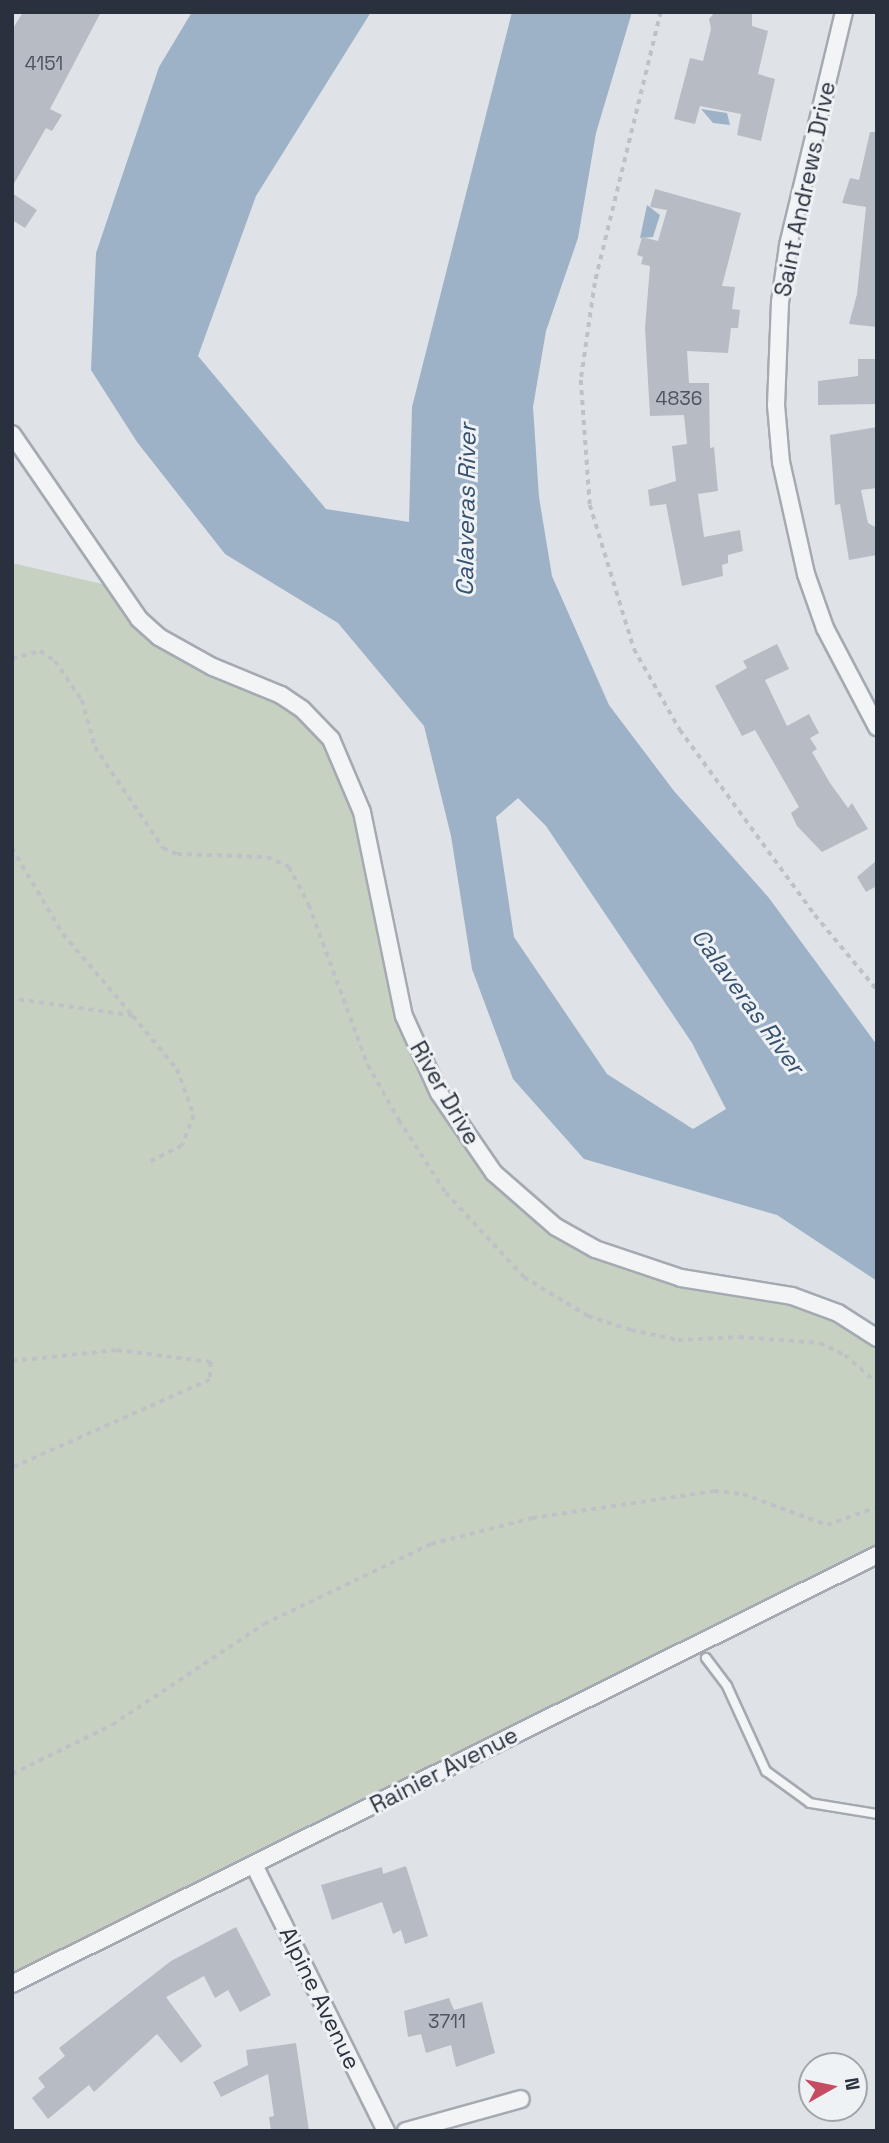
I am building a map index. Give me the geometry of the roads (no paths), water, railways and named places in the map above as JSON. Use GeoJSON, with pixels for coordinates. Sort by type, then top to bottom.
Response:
{"type":"FeatureCollection","features":[{"type":"Feature","properties":{"kind":"street","name":"Saint Andrews Drive"},"geometry":{"type":"LineString","coordinates":[[844,12],[789,246],[779,303],[776,405],[787,496],[806,574],[825,628],[877,727]]}},
{"type":"Feature","properties":{"kind":"street","name":"River Drive"},"geometry":{"type":"LineString","coordinates":[[12,434],[115,587],[159,637],[214,667],[281,695],[302,709],[331,739],[362,812],[404,1016],[439,1093],[494,1173],[556,1227],[595,1249],[681,1278],[792,1296],[838,1314],[877,1338]]}},
{"type":"Feature","properties":{"kind":"street","name":"Rainier Avenue"},"geometry":{"type":"LineString","coordinates":[[12,1984],[877,1555]]}},
{"type":"Feature","properties":{"kind":"street","name":"Alpine Avenue"},"geometry":{"type":"LineString","coordinates":[[254,1865],[386,2131]]}},
{"type":"Feature","properties":{"kind":"street"},"geometry":{"type":"LineString","coordinates":[[406,2131],[521,2099]]}},
{"type":"Feature","properties":{"kind":"lane"},"geometry":{"type":"LineString","coordinates":[[706,1658],[727,1686],[754,1751],[784,1788],[810,1802],[877,1814]]}},
{"type":"Feature","properties":{"kind":"water","name":"Calaveras River"},"geometry":{"type":"Polygon","coordinates":[[[192,12],[371,12],[256,196],[198,356],[326,509],[409,522],[412,407],[512,12],[632,12],[596,133],[578,238],[546,331],[533,407],[539,497],[552,576],[609,705],[674,791],[769,898],[877,1045],[877,1281],[777,1215],[584,1159],[513,1079],[472,969],[451,836],[424,726],[338,623],[225,554],[137,442],[91,370],[96,253],[159,67],[192,12]],[[518,798],[496,817],[514,937],[607,1074],[693,1129],[726,1109],[692,1043],[546,826],[518,798]]]}},
{"type":"Feature","properties":{"kind":"water"},"geometry":{"type":"Polygon","coordinates":[[[701,109],[727,113],[730,125],[713,123],[701,109]]]}},
{"type":"Feature","properties":{"kind":"water"},"geometry":{"type":"Polygon","coordinates":[[[647,205],[660,215],[653,237],[640,238],[647,205]]]}}]}
